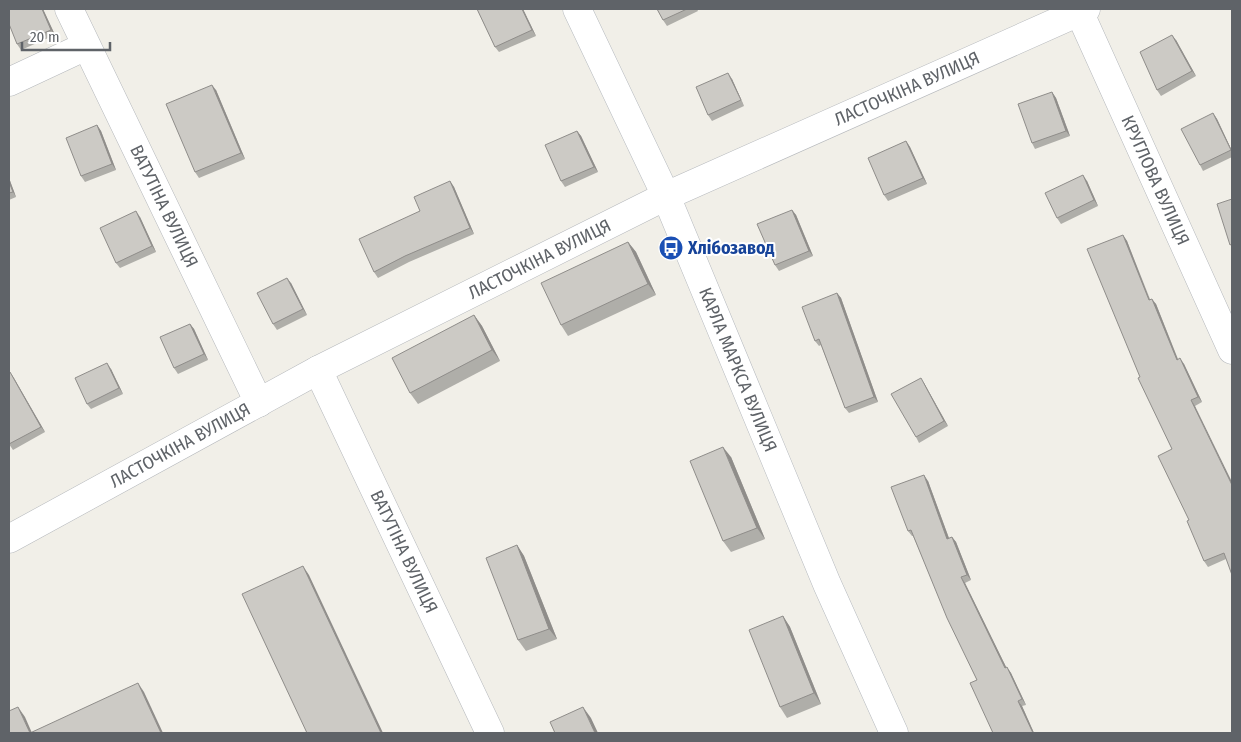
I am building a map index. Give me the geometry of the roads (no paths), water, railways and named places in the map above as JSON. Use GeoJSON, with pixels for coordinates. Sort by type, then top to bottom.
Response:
{"type":"FeatureCollection","features":[{"type":"Feature","properties":{"kind":"street","name":"ВАТУТІНА ВУЛИЦЯ"},"geometry":{"type":"LineString","coordinates":[[69,9],[258,403]]}},
{"type":"Feature","properties":{"kind":"street","name":"КАРЛА МАРКСА ВУЛИЦЯ"},"geometry":{"type":"LineString","coordinates":[[577,9],[666,196],[828,584],[894,733]]}},
{"type":"Feature","properties":{"kind":"street","name":"ЛАСТОЧКІНА ВУЛИЦЯ"},"geometry":{"type":"LineString","coordinates":[[9,539],[318,370],[666,196],[1081,10]]}},
{"type":"Feature","properties":{"kind":"street","name":"КРУГЛОВА ВУЛИЦЯ"},"geometry":{"type":"LineString","coordinates":[[1081,10],[1232,350]]}},
{"type":"Feature","properties":{"kind":"street"},"geometry":{"type":"LineString","coordinates":[[9,82],[86,46]]}},
{"type":"Feature","properties":{"kind":"street","name":"ВАТУТІНА ВУЛИЦЯ"},"geometry":{"type":"LineString","coordinates":[[318,370],[490,733]]}},
{"type":"Feature","properties":{"kind":"place","name":"Хлібозавод"},"geometry":{"type":"Point","coordinates":[671,248]}}]}
